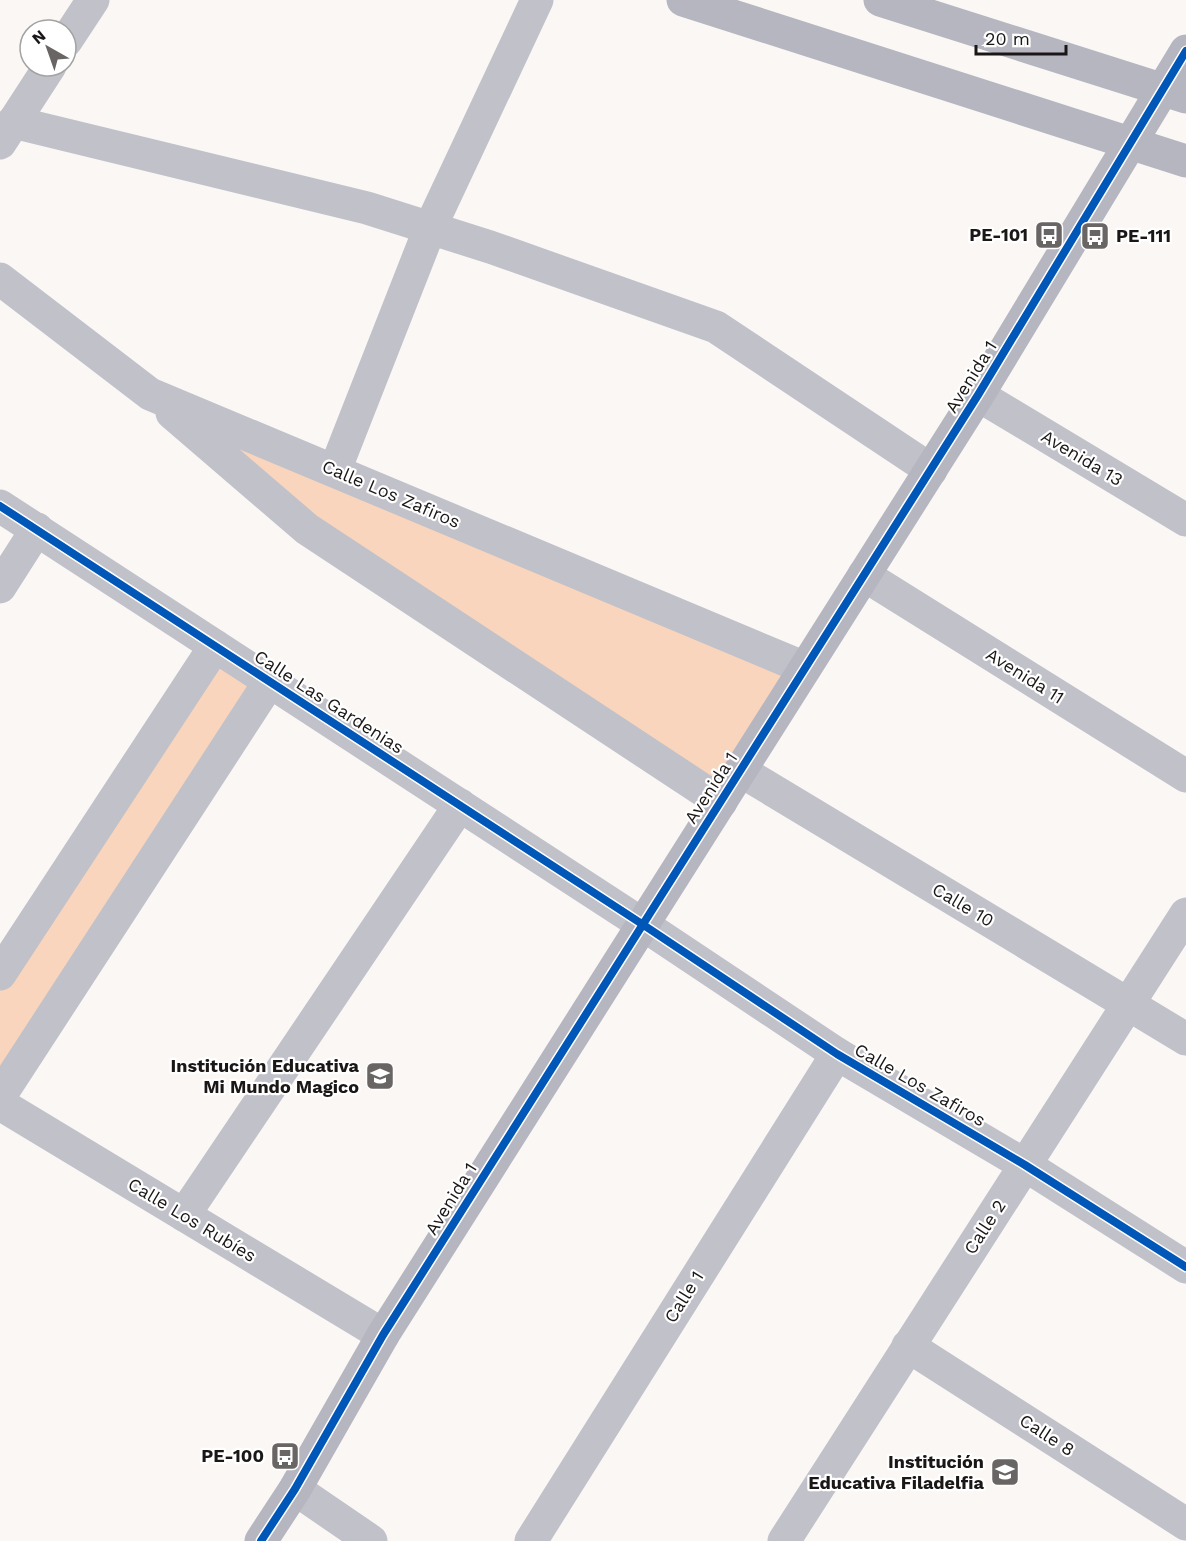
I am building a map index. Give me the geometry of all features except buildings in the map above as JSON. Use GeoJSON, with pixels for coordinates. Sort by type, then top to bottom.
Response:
{"type":"FeatureCollection","features":[{"type":"Feature","properties":{"kind":"street"},"geometry":{"type":"LineString","coordinates":[[78,23],[93,0]]}},
{"type":"Feature","properties":{"kind":"street"},"geometry":{"type":"LineString","coordinates":[[335,470],[430,228],[537,0]]}},
{"type":"Feature","properties":{"kind":"street"},"geometry":{"type":"LineString","coordinates":[[683,0],[1186,161]]}},
{"type":"Feature","properties":{"kind":"street"},"geometry":{"type":"LineString","coordinates":[[880,0],[1174,93]]}},
{"type":"Feature","properties":{"kind":"street","name":"Avenida 1"},"geometry":{"type":"LineString","coordinates":[[261,1541],[295,1489],[383,1335],[931,470],[1130,144],[1174,93],[1186,51]]}},
{"type":"Feature","properties":{"kind":"street"},"geometry":{"type":"LineString","coordinates":[[42,78],[7,133],[367,208],[716,327],[931,470]]}},
{"type":"Feature","properties":{"kind":"street","name":"Calle Los Zafiros"},"geometry":{"type":"LineString","coordinates":[[0,279],[150,394],[806,668]]}},
{"type":"Feature","properties":{"kind":"street"},"geometry":{"type":"LineString","coordinates":[[150,394],[306,529],[721,802]]}},
{"type":"Feature","properties":{"kind":"street","name":"Avenida 13"},"geometry":{"type":"LineString","coordinates":[[978,395],[1186,520]]}},
{"type":"Feature","properties":{"kind":"street","name":"Calle Las Gardenias"},"geometry":{"type":"LineString","coordinates":[[0,506],[642,924]]}},
{"type":"Feature","properties":{"kind":"street"},"geometry":{"type":"LineString","coordinates":[[0,586],[37,530]]}},
{"type":"Feature","properties":{"kind":"street","name":"Avenida 11"},"geometry":{"type":"LineString","coordinates":[[864,575],[1186,776]]}},
{"type":"Feature","properties":{"kind":"street"},"geometry":{"type":"LineString","coordinates":[[0,974],[215,646]]}},
{"type":"Feature","properties":{"kind":"street"},"geometry":{"type":"LineString","coordinates":[[0,1096],[270,681]]}},
{"type":"Feature","properties":{"kind":"street","name":"Calle 10"},"geometry":{"type":"LineString","coordinates":[[741,771],[1186,1040]]}},
{"type":"Feature","properties":{"kind":"street"},"geometry":{"type":"LineString","coordinates":[[184,1215],[460,805]]}},
{"type":"Feature","properties":{"kind":"street","name":"Calle 2"},"geometry":{"type":"LineString","coordinates":[[790,1539],[908,1346],[1186,914]]}},
{"type":"Feature","properties":{"kind":"street","name":"Calle Los Zafiros"},"geometry":{"type":"LineString","coordinates":[[642,924],[837,1054],[1025,1165],[1186,1267]]}},
{"type":"Feature","properties":{"kind":"street","name":"Calle 1"},"geometry":{"type":"LineString","coordinates":[[531,1541],[837,1054]]}},
{"type":"Feature","properties":{"kind":"street","name":"Calle Los Rubíes"},"geometry":{"type":"LineString","coordinates":[[0,1104],[383,1335]]}},
{"type":"Feature","properties":{"kind":"street","name":"Calle 8"},"geometry":{"type":"LineString","coordinates":[[908,1346],[1186,1524]]}},
{"type":"Feature","properties":{"kind":"street"},"geometry":{"type":"LineString","coordinates":[[295,1489],[371,1541]]}},
{"type":"Feature","properties":{"kind":"shaded area"},"geometry":{"type":"Polygon","coordinates":[[[150,394],[795,663],[721,802],[307,529],[150,394]]]}},
{"type":"Feature","properties":{"kind":"shaded area"},"geometry":{"type":"Polygon","coordinates":[[[215,646],[270,681],[0,1096],[0,974],[215,646]]]}},
{"type":"Feature","properties":{"kind":"cycle path"},"geometry":{"type":"LineString","coordinates":[[261,1541],[295,1489],[383,1335],[978,395],[1186,51]]}},
{"type":"Feature","properties":{"kind":"cycle path"},"geometry":{"type":"LineString","coordinates":[[0,506],[642,924],[837,1054],[1025,1165],[1186,1267]]}},
{"type":"Feature","properties":{"kind":"place","name":"PE-101"},"geometry":{"type":"Point","coordinates":[1049,235]}},
{"type":"Feature","properties":{"kind":"place","name":"PE-111"},"geometry":{"type":"Point","coordinates":[1095,236]}},
{"type":"Feature","properties":{"kind":"place","name":"Institución Educativa Mi Mundo Magico"},"geometry":{"type":"Point","coordinates":[380,1076]}},
{"type":"Feature","properties":{"kind":"place","name":"PE-100"},"geometry":{"type":"Point","coordinates":[285,1456]}},
{"type":"Feature","properties":{"kind":"place","name":"Institución Educativa Filadelfia"},"geometry":{"type":"Point","coordinates":[1005,1472]}}]}
